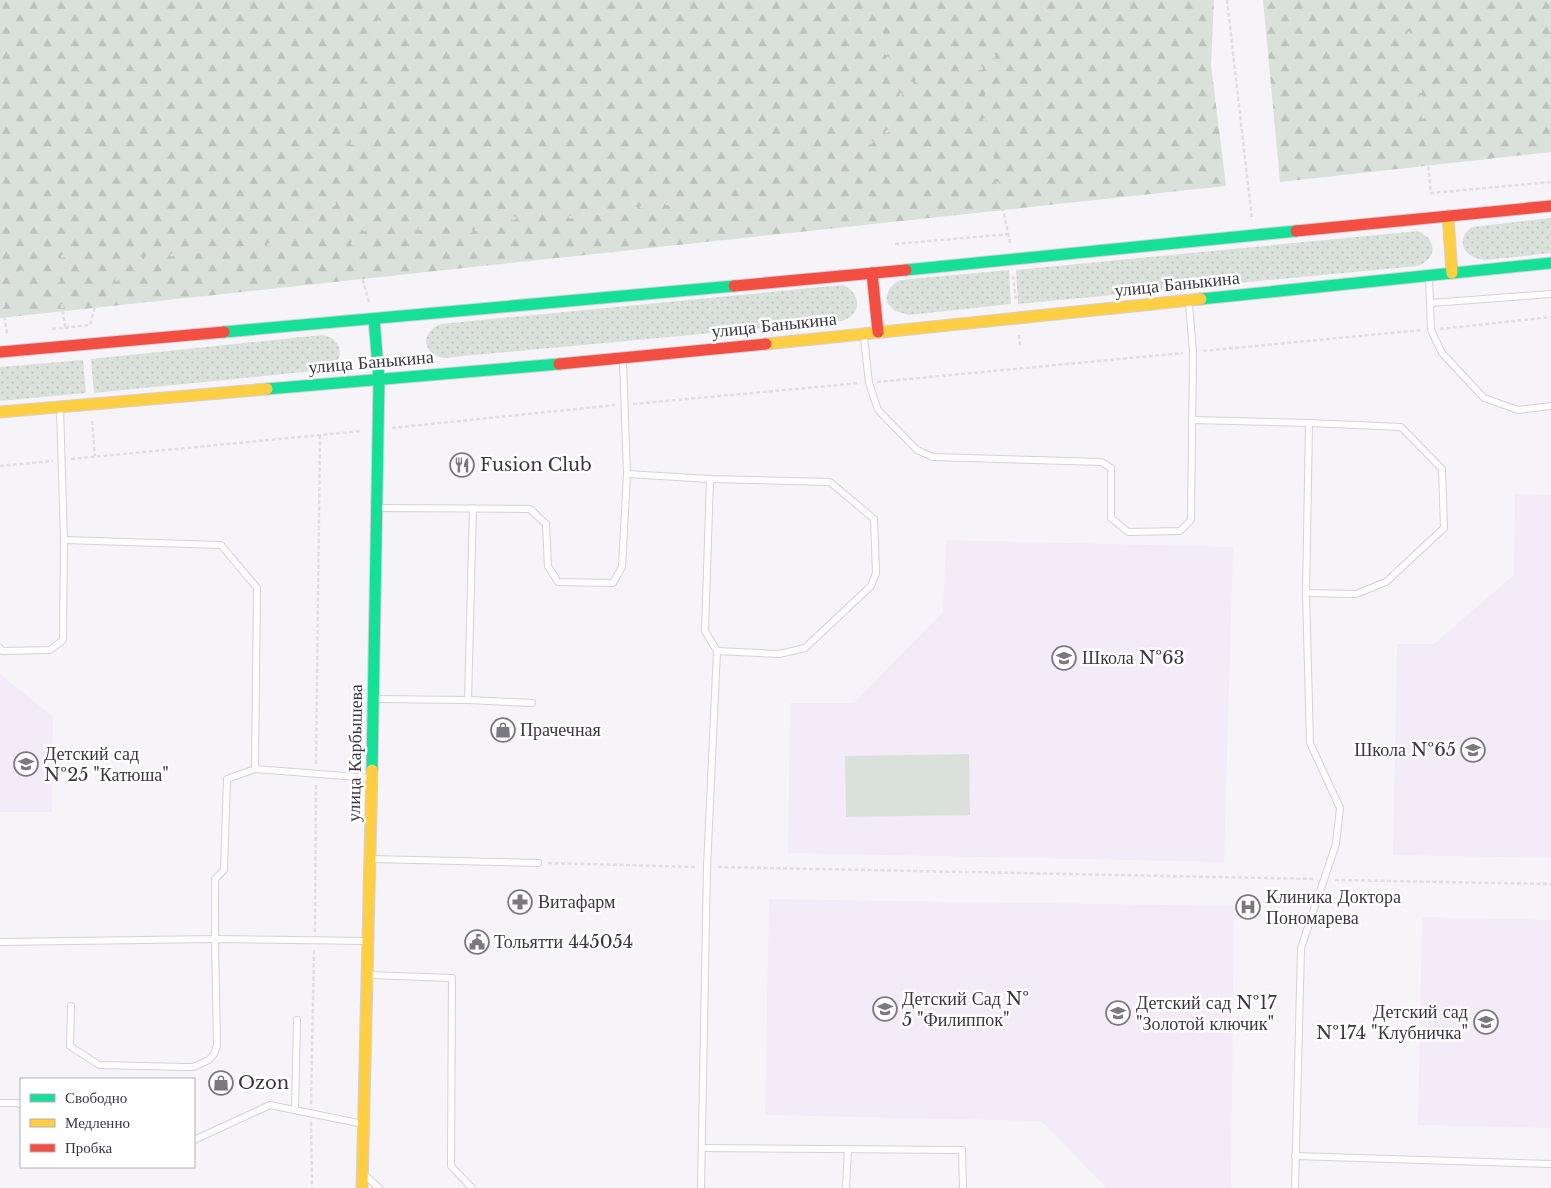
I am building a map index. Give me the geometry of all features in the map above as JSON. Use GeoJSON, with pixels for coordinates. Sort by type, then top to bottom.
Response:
{"type":"FeatureCollection","features":[{"type":"Feature","properties":{"kind":"main road"},"geometry":{"type":"LineString","coordinates":[[0,352],[872,273],[1551,206]]}},
{"type":"Feature","properties":{"kind":"main road"},"geometry":{"type":"LineString","coordinates":[[1448,216],[1452,273]]}},
{"type":"Feature","properties":{"kind":"main road","name":"улица Баныкина"},"geometry":{"type":"LineString","coordinates":[[0,412],[623,358],[1551,263]]}},
{"type":"Feature","properties":{"kind":"main road"},"geometry":{"type":"LineString","coordinates":[[872,273],[878,332]]}},
{"type":"Feature","properties":{"kind":"main road","name":"улица Карбышева"},"geometry":{"type":"LineString","coordinates":[[362,1188],[371,859],[379,379],[374,319]]}},
{"type":"Feature","properties":{"kind":"lane"},"geometry":{"type":"LineString","coordinates":[[1429,276],[1431,330],[1442,353],[1484,398],[1518,410],[1551,406]]}},
{"type":"Feature","properties":{"kind":"lane"},"geometry":{"type":"LineString","coordinates":[[1431,303],[1551,294]]}},
{"type":"Feature","properties":{"kind":"lane"},"geometry":{"type":"LineString","coordinates":[[863,334],[869,382],[878,410],[917,450],[933,457],[1102,462],[1110,468],[1112,518],[1128,532],[1180,531],[1191,520],[1193,352],[1189,300]]}},
{"type":"Feature","properties":{"kind":"lane"},"geometry":{"type":"LineString","coordinates":[[377,508],[530,509],[546,524],[548,566],[558,582],[612,583],[622,567],[627,474],[623,358]]}},
{"type":"Feature","properties":{"kind":"lane"},"geometry":{"type":"LineString","coordinates":[[0,648],[2,651],[50,650],[62,640],[64,540],[60,406]]}},
{"type":"Feature","properties":{"kind":"lane"},"geometry":{"type":"LineString","coordinates":[[1192,420],[1401,427],[1442,469],[1444,528],[1386,582],[1356,594],[1306,593]]}},
{"type":"Feature","properties":{"kind":"lane"},"geometry":{"type":"LineString","coordinates":[[1295,1188],[1301,948],[1336,844],[1340,808],[1310,743],[1306,593],[1309,423]]}},
{"type":"Feature","properties":{"kind":"lane"},"geometry":{"type":"LineString","coordinates":[[627,474],[710,479],[830,482],[874,519],[876,573],[871,586],[805,648],[779,654],[717,651]]}},
{"type":"Feature","properties":{"kind":"lane"},"geometry":{"type":"LineString","coordinates":[[701,1188],[707,867],[717,651],[705,631],[710,479]]}},
{"type":"Feature","properties":{"kind":"lane"},"geometry":{"type":"LineString","coordinates":[[468,700],[474,508]]}},
{"type":"Feature","properties":{"kind":"lane"},"geometry":{"type":"LineString","coordinates":[[64,540],[221,545],[257,588],[255,769]]}},
{"type":"Feature","properties":{"kind":"lane"},"geometry":{"type":"LineString","coordinates":[[374,699],[532,703]]}},
{"type":"Feature","properties":{"kind":"lane"},"geometry":{"type":"LineString","coordinates":[[71,1006],[70,1046],[99,1065],[193,1067],[202,1064],[214,1054],[217,1046],[215,879],[224,870],[227,779],[255,769],[372,778]]}},
{"type":"Feature","properties":{"kind":"lane"},"geometry":{"type":"LineString","coordinates":[[371,859],[538,863]]}},
{"type":"Feature","properties":{"kind":"lane"},"geometry":{"type":"LineString","coordinates":[[0,942],[215,939],[369,941]]}},
{"type":"Feature","properties":{"kind":"lane"},"geometry":{"type":"LineString","coordinates":[[368,975],[452,978],[451,1166],[472,1188]]}},
{"type":"Feature","properties":{"kind":"lane"},"geometry":{"type":"LineString","coordinates":[[294,1110],[297,1020]]}},
{"type":"Feature","properties":{"kind":"lane"},"geometry":{"type":"LineString","coordinates":[[0,1102],[20,1105]]}},
{"type":"Feature","properties":{"kind":"lane"},"geometry":{"type":"LineString","coordinates":[[195,1140],[270,1105],[364,1124]]}},
{"type":"Feature","properties":{"kind":"lane"},"geometry":{"type":"LineString","coordinates":[[702,1148],[962,1150],[963,1188]]}},
{"type":"Feature","properties":{"kind":"lane"},"geometry":{"type":"LineString","coordinates":[[846,1188],[848,1149]]}},
{"type":"Feature","properties":{"kind":"lane"},"geometry":{"type":"LineString","coordinates":[[1295,1156],[1551,1164]]}},
{"type":"Feature","properties":{"kind":"lane"},"geometry":{"type":"LineString","coordinates":[[363,1172],[379,1188]]}},
{"type":"Feature","properties":{"kind":"path"},"geometry":{"type":"LineString","coordinates":[[374,319],[340,200],[383,0]]}},
{"type":"Feature","properties":{"kind":"path"},"geometry":{"type":"LineString","coordinates":[[875,0],[887,57],[904,86]]}},
{"type":"Feature","properties":{"kind":"path"},"geometry":{"type":"LineString","coordinates":[[1020,346],[1010,234],[984,118],[989,67],[999,44],[1043,8],[1048,0]]}},
{"type":"Feature","properties":{"kind":"path"},"geometry":{"type":"LineString","coordinates":[[1227,0],[1254,235]]}},
{"type":"Feature","properties":{"kind":"path"},"geometry":{"type":"LineString","coordinates":[[1401,0],[1418,75],[1431,193],[1551,182]]}},
{"type":"Feature","properties":{"kind":"path"},"geometry":{"type":"LineString","coordinates":[[340,200],[366,232],[404,224],[452,237],[535,212],[562,218],[717,197],[789,198],[888,131],[904,86],[925,78],[989,67]]}},
{"type":"Feature","properties":{"kind":"path"},"geometry":{"type":"LineString","coordinates":[[6,333],[3,306],[6,298],[0,279],[64,256],[96,263],[284,243],[340,200]]}},
{"type":"Feature","properties":{"kind":"path"},"geometry":{"type":"LineString","coordinates":[[894,244],[1010,234]]}},
{"type":"Feature","properties":{"kind":"path"},"geometry":{"type":"LineString","coordinates":[[56,259],[65,327]]}},
{"type":"Feature","properties":{"kind":"path"},"geometry":{"type":"LineString","coordinates":[[90,325],[95,308],[110,294],[124,260]]}},
{"type":"Feature","properties":{"kind":"path"},"geometry":{"type":"LineString","coordinates":[[0,466],[624,404],[1431,330],[1551,317]]}},
{"type":"Feature","properties":{"kind":"path"},"geometry":{"type":"LineString","coordinates":[[92,421],[95,457]]}},
{"type":"Feature","properties":{"kind":"path"},"geometry":{"type":"LineString","coordinates":[[312,1188],[310,1113],[320,434]]}},
{"type":"Feature","properties":{"kind":"path"},"geometry":{"type":"LineString","coordinates":[[538,863],[1551,884]]}},
{"type":"Feature","properties":{"kind":"shaded area","name":"Школа №65"},"geometry":{"type":"Polygon","coordinates":[[[1515,494],[1551,495],[1551,858],[1393,855],[1397,644],[1434,644],[1514,575],[1515,494]]]}},
{"type":"Feature","properties":{"kind":"shaded area","name":"Школа №63"},"geometry":{"type":"Polygon","coordinates":[[[946,540],[1233,547],[1224,862],[788,853],[790,703],[854,703],[943,612],[946,540]]]}},
{"type":"Feature","properties":{"kind":"shaded area","name":"Детский сад №25 \"Катюша\""},"geometry":{"type":"Polygon","coordinates":[[[0,674],[53,717],[52,812],[0,812],[0,674]]]}},
{"type":"Feature","properties":{"kind":"shaded area"},"geometry":{"type":"Polygon","coordinates":[[[769,899],[1234,906],[1231,1188],[1107,1188],[1041,1121],[765,1115],[769,899]]]}},
{"type":"Feature","properties":{"kind":"shaded area","name":"Детский сад №174 \"Клубничка\""},"geometry":{"type":"Polygon","coordinates":[[[1422,917],[1551,920],[1551,1128],[1418,1125],[1422,917]]]}},
{"type":"Feature","properties":{"kind":"green space"},"geometry":{"type":"Polygon","coordinates":[[[0,0],[1214,0],[1211,65],[1226,186],[0,318],[0,0]]]}},
{"type":"Feature","properties":{"kind":"green space"},"geometry":{"type":"Polygon","coordinates":[[[1263,0],[1551,0],[1551,152],[1280,182],[1263,0]]]}},
{"type":"Feature","properties":{"kind":"green space"},"geometry":{"type":"Polygon","coordinates":[[[1551,218],[1551,253],[1482,260],[1468,254],[1463,246],[1464,236],[1472,227],[1551,218]]]}},
{"type":"Feature","properties":{"kind":"green space"},"geometry":{"type":"Polygon","coordinates":[[[1418,231],[1429,239],[1432,244],[1432,254],[1424,263],[1417,266],[1018,304],[1016,270],[1418,231]]]}},
{"type":"Feature","properties":{"kind":"green space"},"geometry":{"type":"Polygon","coordinates":[[[1009,270],[1011,304],[909,315],[895,311],[887,303],[887,295],[890,289],[901,280],[1009,270]]]}},
{"type":"Feature","properties":{"kind":"green space"},"geometry":{"type":"Polygon","coordinates":[[[843,285],[854,293],[857,304],[853,314],[842,321],[443,358],[431,352],[426,342],[430,332],[441,324],[843,285]]]}},
{"type":"Feature","properties":{"kind":"green space"},"geometry":{"type":"Polygon","coordinates":[[[322,335],[330,337],[335,341],[340,351],[336,362],[324,370],[94,393],[91,359],[322,335]]]}},
{"type":"Feature","properties":{"kind":"green space"},"geometry":{"type":"Polygon","coordinates":[[[83,360],[86,393],[0,401],[0,367],[83,360]]]}},
{"type":"Feature","properties":{"kind":"green space"},"geometry":{"type":"Polygon","coordinates":[[[969,754],[970,815],[846,817],[845,756],[969,754]]]}},
{"type":"Feature","properties":{"kind":"traffic: fast"},"geometry":{"type":"LineString","coordinates":[[906,270],[1296,231]]}},
{"type":"Feature","properties":{"kind":"traffic: fast"},"geometry":{"type":"LineString","coordinates":[[1201,299],[1551,263]]}},
{"type":"Feature","properties":{"kind":"traffic: fast"},"geometry":{"type":"LineString","coordinates":[[224,332],[734,286]]}},
{"type":"Feature","properties":{"kind":"traffic: fast"},"geometry":{"type":"LineString","coordinates":[[372,770],[379,379],[374,319]]}},
{"type":"Feature","properties":{"kind":"traffic: fast"},"geometry":{"type":"LineString","coordinates":[[267,389],[559,364]]}},
{"type":"Feature","properties":{"kind":"traffic: slow"},"geometry":{"type":"LineString","coordinates":[[1448,216],[1452,273]]}},
{"type":"Feature","properties":{"kind":"traffic: slow"},"geometry":{"type":"LineString","coordinates":[[766,344],[1201,299]]}},
{"type":"Feature","properties":{"kind":"traffic: slow"},"geometry":{"type":"LineString","coordinates":[[0,412],[267,389]]}},
{"type":"Feature","properties":{"kind":"traffic: slow"},"geometry":{"type":"LineString","coordinates":[[362,1188],[372,770]]}},
{"type":"Feature","properties":{"kind":"traffic: jam"},"geometry":{"type":"LineString","coordinates":[[1296,231],[1551,206]]}},
{"type":"Feature","properties":{"kind":"traffic: jam"},"geometry":{"type":"LineString","coordinates":[[734,286],[906,270]]}},
{"type":"Feature","properties":{"kind":"traffic: jam"},"geometry":{"type":"LineString","coordinates":[[872,273],[878,332]]}},
{"type":"Feature","properties":{"kind":"traffic: jam"},"geometry":{"type":"LineString","coordinates":[[0,352],[224,332]]}},
{"type":"Feature","properties":{"kind":"traffic: jam"},"geometry":{"type":"LineString","coordinates":[[559,364],[766,344]]}},
{"type":"Feature","properties":{"kind":"place","name":"Fusion Club"},"geometry":{"type":"Point","coordinates":[462,465]}},
{"type":"Feature","properties":{"kind":"place","name":"Школа №63"},"geometry":{"type":"Point","coordinates":[1064,658]}},
{"type":"Feature","properties":{"kind":"place","name":"Прачечная"},"geometry":{"type":"Point","coordinates":[503,730]}},
{"type":"Feature","properties":{"kind":"place","name":"Школа №65"},"geometry":{"type":"Point","coordinates":[1473,750]}},
{"type":"Feature","properties":{"kind":"place","name":"Детский сад №25 \"Катюша\""},"geometry":{"type":"Point","coordinates":[26,764]}},
{"type":"Feature","properties":{"kind":"place","name":"Витафарм"},"geometry":{"type":"Point","coordinates":[520,902]}},
{"type":"Feature","properties":{"kind":"place","name":"Клиника Доктора Пономарева"},"geometry":{"type":"Point","coordinates":[1248,907]}},
{"type":"Feature","properties":{"kind":"place","name":"Тольятти 445054"},"geometry":{"type":"Point","coordinates":[477,942]}},
{"type":"Feature","properties":{"kind":"place","name":"Детский Сад № 5 \"Филиппок\""},"geometry":{"type":"Point","coordinates":[885,1009]}},
{"type":"Feature","properties":{"kind":"place","name":"Детский сад №17 \"Золотой ключик\""},"geometry":{"type":"Point","coordinates":[1118,1013]}},
{"type":"Feature","properties":{"kind":"place","name":"Детский сад №174 \"Клубничка\""},"geometry":{"type":"Point","coordinates":[1486,1022]}},
{"type":"Feature","properties":{"kind":"place","name":"Ozon"},"geometry":{"type":"Point","coordinates":[221,1083]}}]}
